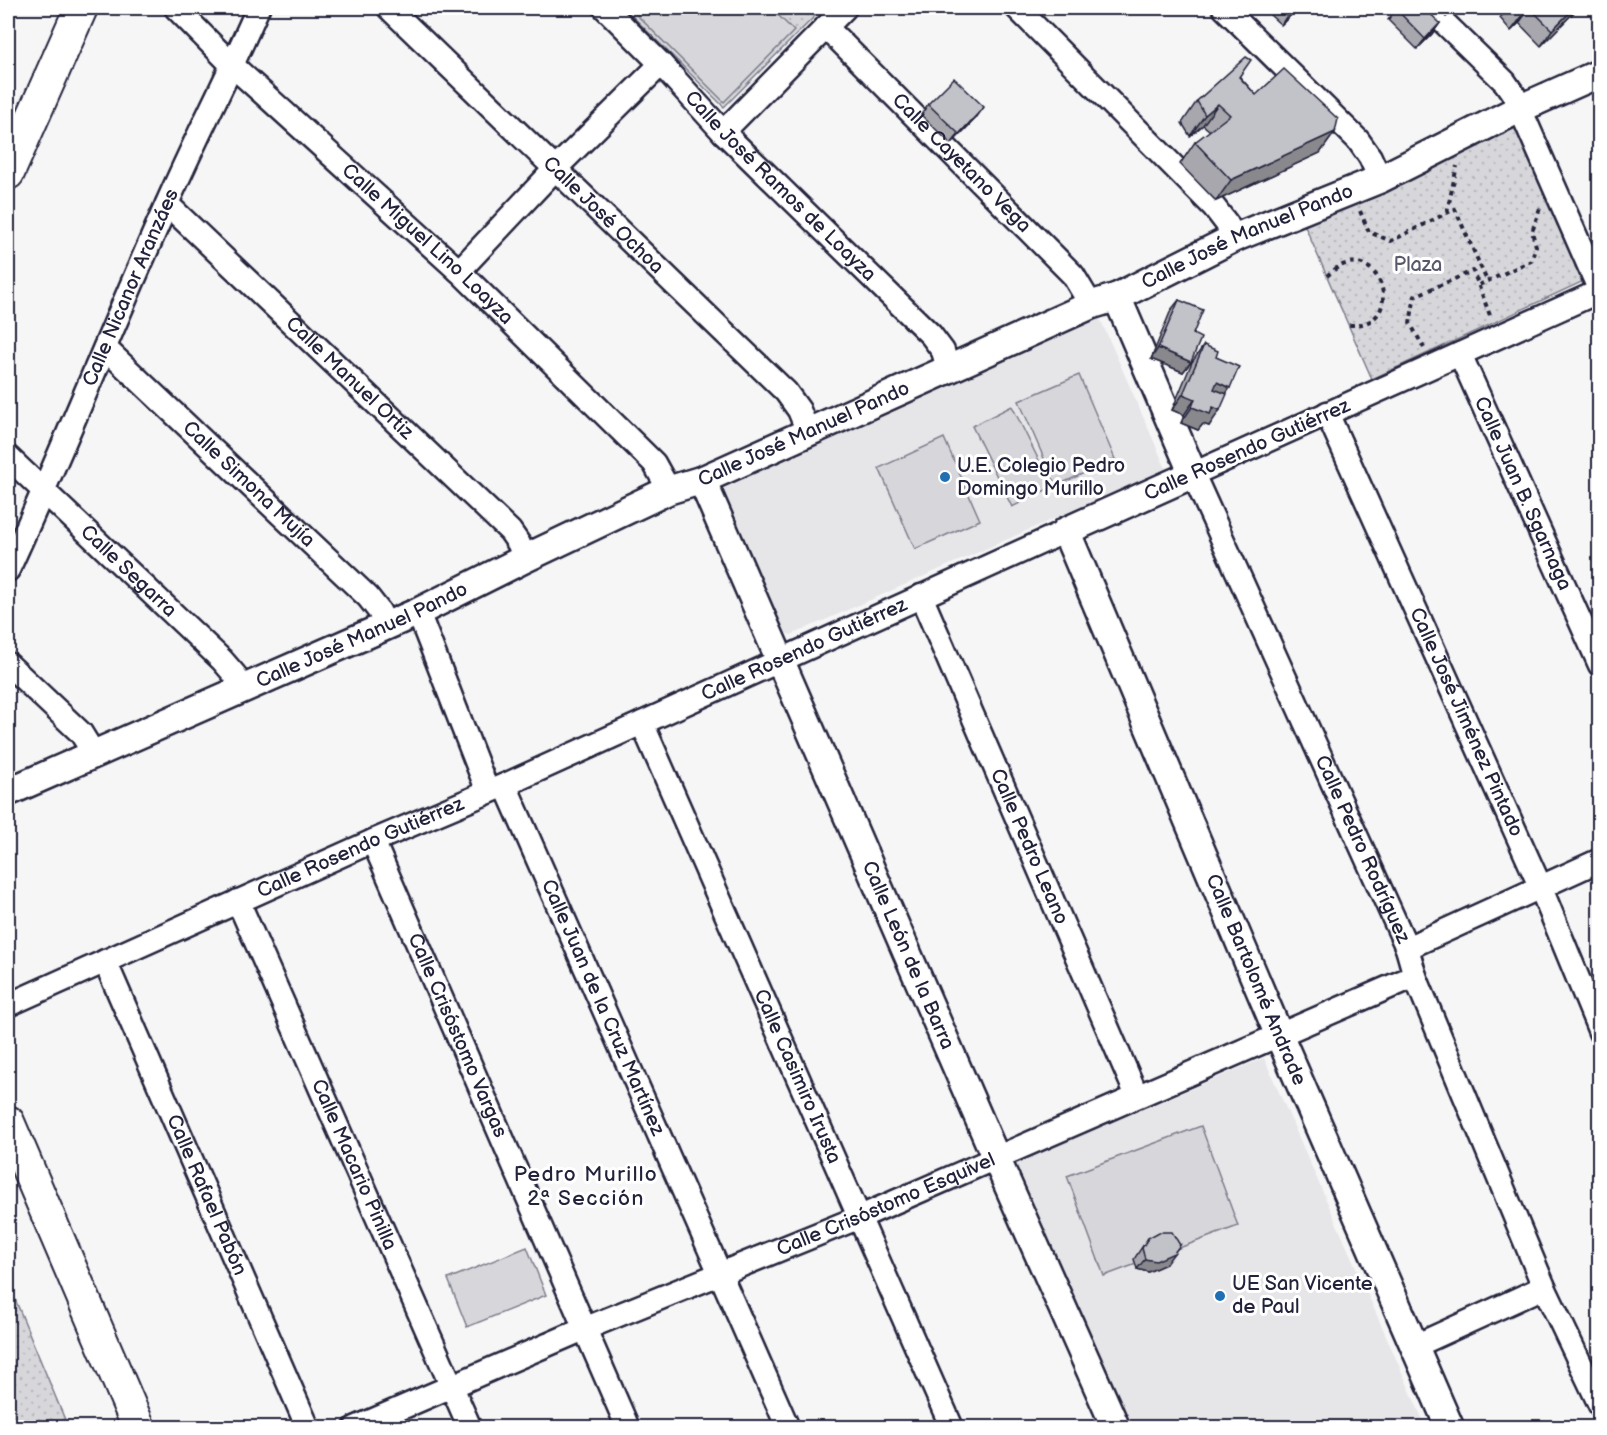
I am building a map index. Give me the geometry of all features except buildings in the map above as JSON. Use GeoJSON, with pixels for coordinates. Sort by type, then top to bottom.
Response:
{"type":"FeatureCollection","features":[{"type":"Feature","properties":{"kind":"main road"},"geometry":{"type":"LineString","coordinates":[[8,172],[81,8]]}},
{"type":"Feature","properties":{"kind":"main road"},"geometry":{"type":"LineString","coordinates":[[8,1122],[140,1428]]}},
{"type":"Feature","properties":{"kind":"street","name":"Calle Miguel Lino Loayza"},"geometry":{"type":"LineString","coordinates":[[176,8],[233,66],[459,271],[654,463],[669,490]]}},
{"type":"Feature","properties":{"kind":"street","name":"Calle Nicanor Aranzáes"},"geometry":{"type":"LineString","coordinates":[[8,570],[166,204],[233,66],[258,8]]}},
{"type":"Feature","properties":{"kind":"street","name":"Calle José Ochoa"},"geometry":{"type":"LineString","coordinates":[[389,8],[786,392],[799,410],[808,432]]}},
{"type":"Feature","properties":{"kind":"street"},"geometry":{"type":"LineString","coordinates":[[723,132],[845,8]]}},
{"type":"Feature","properties":{"kind":"street"},"geometry":{"type":"LineString","coordinates":[[1017,8],[1214,207],[1234,238]]}},
{"type":"Feature","properties":{"kind":"street"},"geometry":{"type":"LineString","coordinates":[[1224,8],[1358,140],[1370,157],[1380,179]]}},
{"type":"Feature","properties":{"kind":"street"},"geometry":{"type":"LineString","coordinates":[[1429,8],[1505,82],[1514,95],[1599,291]]}},
{"type":"Feature","properties":{"kind":"street","name":"Calle José Ramos de Loayza"},"geometry":{"type":"LineString","coordinates":[[610,9],[723,132],[931,334],[943,351],[948,369]]}},
{"type":"Feature","properties":{"kind":"street","name":"Calle Cayetano Vega"},"geometry":{"type":"LineString","coordinates":[[826,27],[1073,275],[1091,306]]}},
{"type":"Feature","properties":{"kind":"street"},"geometry":{"type":"LineString","coordinates":[[459,271],[555,169],[662,64]]}},
{"type":"Feature","properties":{"kind":"street","name":"Calle José Manuel Pando"},"geometry":{"type":"LineString","coordinates":[[8,792],[418,612],[669,490],[702,480],[948,369],[1091,306],[1117,297],[1234,238],[1380,179],[1520,109],[1599,73]]}},
{"type":"Feature","properties":{"kind":"street","name":"Calle Manuel Ortiz"},"geometry":{"type":"LineString","coordinates":[[166,204],[510,531],[519,544],[524,559]]}},
{"type":"Feature","properties":{"kind":"street","name":"Calle Rosendo Gutiérrez"},"geometry":{"type":"LineString","coordinates":[[8,1005],[642,723],[1599,291]]}},
{"type":"Feature","properties":{"kind":"street","name":"Calle Pedro Rodríguez"},"geometry":{"type":"LineString","coordinates":[[1117,297],[1193,474],[1407,948],[1415,975],[1544,1287],[1599,1405]]}},
{"type":"Feature","properties":{"kind":"street","name":"Calle Simona Mujía"},"geometry":{"type":"LineString","coordinates":[[105,348],[368,597],[386,625]]}},
{"type":"Feature","properties":{"kind":"street","name":"Calle Juan B. Sgarnaga"},"geometry":{"type":"LineString","coordinates":[[1460,354],[1599,665]]}},
{"type":"Feature","properties":{"kind":"street","name":"Calle José Jiménez Pintado"},"geometry":{"type":"LineString","coordinates":[[1327,414],[1540,886],[1599,1032]]}},
{"type":"Feature","properties":{"kind":"street","name":"Calle Segarra"},"geometry":{"type":"LineString","coordinates":[[8,457],[222,660],[235,675],[241,691]]}},
{"type":"Feature","properties":{"kind":"street","name":"Calle León de la Barra"},"geometry":{"type":"LineString","coordinates":[[702,480],[996,1158],[1116,1428]]}},
{"type":"Feature","properties":{"kind":"street","name":"Calle Bartolomé Andrade"},"geometry":{"type":"LineString","coordinates":[[1066,531],[1279,1035],[1450,1428]]}},
{"type":"Feature","properties":{"kind":"street","name":"Calle Pedro Leano"},"geometry":{"type":"LineString","coordinates":[[921,596],[1137,1096]]}},
{"type":"Feature","properties":{"kind":"street","name":"Calle Juan de la Cruz Martínez"},"geometry":{"type":"LineString","coordinates":[[418,612],[788,1428]]}},
{"type":"Feature","properties":{"kind":"street"},"geometry":{"type":"LineString","coordinates":[[8,664],[81,733],[94,754]]}},
{"type":"Feature","properties":{"kind":"street","name":"Calle Casimiro Irusta"},"geometry":{"type":"LineString","coordinates":[[642,723],[952,1428]]}},
{"type":"Feature","properties":{"kind":"street","name":"Calle Crisóstomo Vargas"},"geometry":{"type":"LineString","coordinates":[[373,841],[628,1428]]}},
{"type":"Feature","properties":{"kind":"street"},"geometry":{"type":"LineString","coordinates":[[1407,948],[1599,860]]}},
{"type":"Feature","properties":{"kind":"street","name":"Calle Macario Pinilla"},"geometry":{"type":"LineString","coordinates":[[238,902],[470,1428]]}},
{"type":"Feature","properties":{"kind":"street","name":"Calle Rafael Pabón"},"geometry":{"type":"LineString","coordinates":[[105,962],[308,1428]]}},
{"type":"Feature","properties":{"kind":"street","name":"Calle Crisóstomo Esquivel"},"geometry":{"type":"LineString","coordinates":[[355,1428],[584,1329],[860,1217],[1415,975]]}},
{"type":"Feature","properties":{"kind":"street"},"geometry":{"type":"LineString","coordinates":[[1415,1346],[1544,1287]]}},
{"type":"Feature","properties":{"kind":"path"},"geometry":{"type":"LineString","coordinates":[[1447,213],[1458,164]]}},
{"type":"Feature","properties":{"kind":"path"},"geometry":{"type":"LineString","coordinates":[[1356,201],[1369,232],[1391,241],[1455,209],[1487,281]]}},
{"type":"Feature","properties":{"kind":"path"},"geometry":{"type":"LineString","coordinates":[[1479,285],[1531,261],[1536,246],[1532,232],[1543,201]]}},
{"type":"Feature","properties":{"kind":"path"},"geometry":{"type":"LineString","coordinates":[[1327,276],[1334,269],[1355,263],[1366,266],[1380,280],[1383,290],[1380,309],[1366,322],[1357,326],[1349,325]]}},
{"type":"Feature","properties":{"kind":"path"},"geometry":{"type":"LineString","coordinates":[[1427,354],[1410,323],[1415,296],[1473,271],[1494,323]]}},
{"type":"Feature","properties":{"kind":"shaded area","name":"U.E. Colegio Pedro Domingo Murillo"},"geometry":{"type":"Polygon","coordinates":[[[1098,314],[1166,469],[791,635],[782,632],[720,502],[723,485],[1098,314]]]}},
{"type":"Feature","properties":{"kind":"shaded area","name":"UE San Vicente de Paul"},"geometry":{"type":"Polygon","coordinates":[[[1264,1058],[1426,1427],[1129,1427],[1014,1164],[1264,1058]]]}},
{"type":"Feature","properties":{"kind":"green space"},"geometry":{"type":"Polygon","coordinates":[[[630,8],[823,8],[724,107],[627,11],[630,8]]]}},
{"type":"Feature","properties":{"kind":"green space"},"geometry":{"type":"Polygon","coordinates":[[[637,8],[771,8],[794,31],[724,102],[633,11],[637,8]]]}},
{"type":"Feature","properties":{"kind":"green space","name":"Plaza"},"geometry":{"type":"Polygon","coordinates":[[[1518,127],[1588,279],[1372,379],[1304,224],[1518,127]]]}},
{"type":"Feature","properties":{"kind":"green space"},"geometry":{"type":"Polygon","coordinates":[[[1079,375],[1115,459],[1056,486],[1019,401],[1079,375]]]}},
{"type":"Feature","properties":{"kind":"green space"},"geometry":{"type":"Polygon","coordinates":[[[1012,406],[1052,487],[1012,507],[972,426],[1012,406]]]}},
{"type":"Feature","properties":{"kind":"green space"},"geometry":{"type":"Polygon","coordinates":[[[944,438],[980,520],[915,549],[879,468],[944,438]]]}},
{"type":"Feature","properties":{"kind":"green space"},"geometry":{"type":"Polygon","coordinates":[[[1201,1126],[1238,1226],[1104,1276],[1067,1176],[1201,1126]]]}},
{"type":"Feature","properties":{"kind":"green space"},"geometry":{"type":"Polygon","coordinates":[[[527,1247],[546,1295],[467,1327],[448,1279],[527,1247]]]}},
{"type":"Feature","properties":{"kind":"green space"},"geometry":{"type":"Polygon","coordinates":[[[8,1282],[68,1427],[8,1427],[8,1282]]]}},
{"type":"Feature","properties":{"kind":"place","name":"U.E. Colegio Pedro Domingo Murillo"},"geometry":{"type":"Point","coordinates":[945,477]}},
{"type":"Feature","properties":{"kind":"place","name":"UE San Vicente de Paul"},"geometry":{"type":"Point","coordinates":[1220,1296]}},
{"type":"Feature","properties":{"kind":"district","name":"Pedro Murillo 2ª Sección"},"geometry":{"type":"Point","coordinates":[586,1186]}}]}
